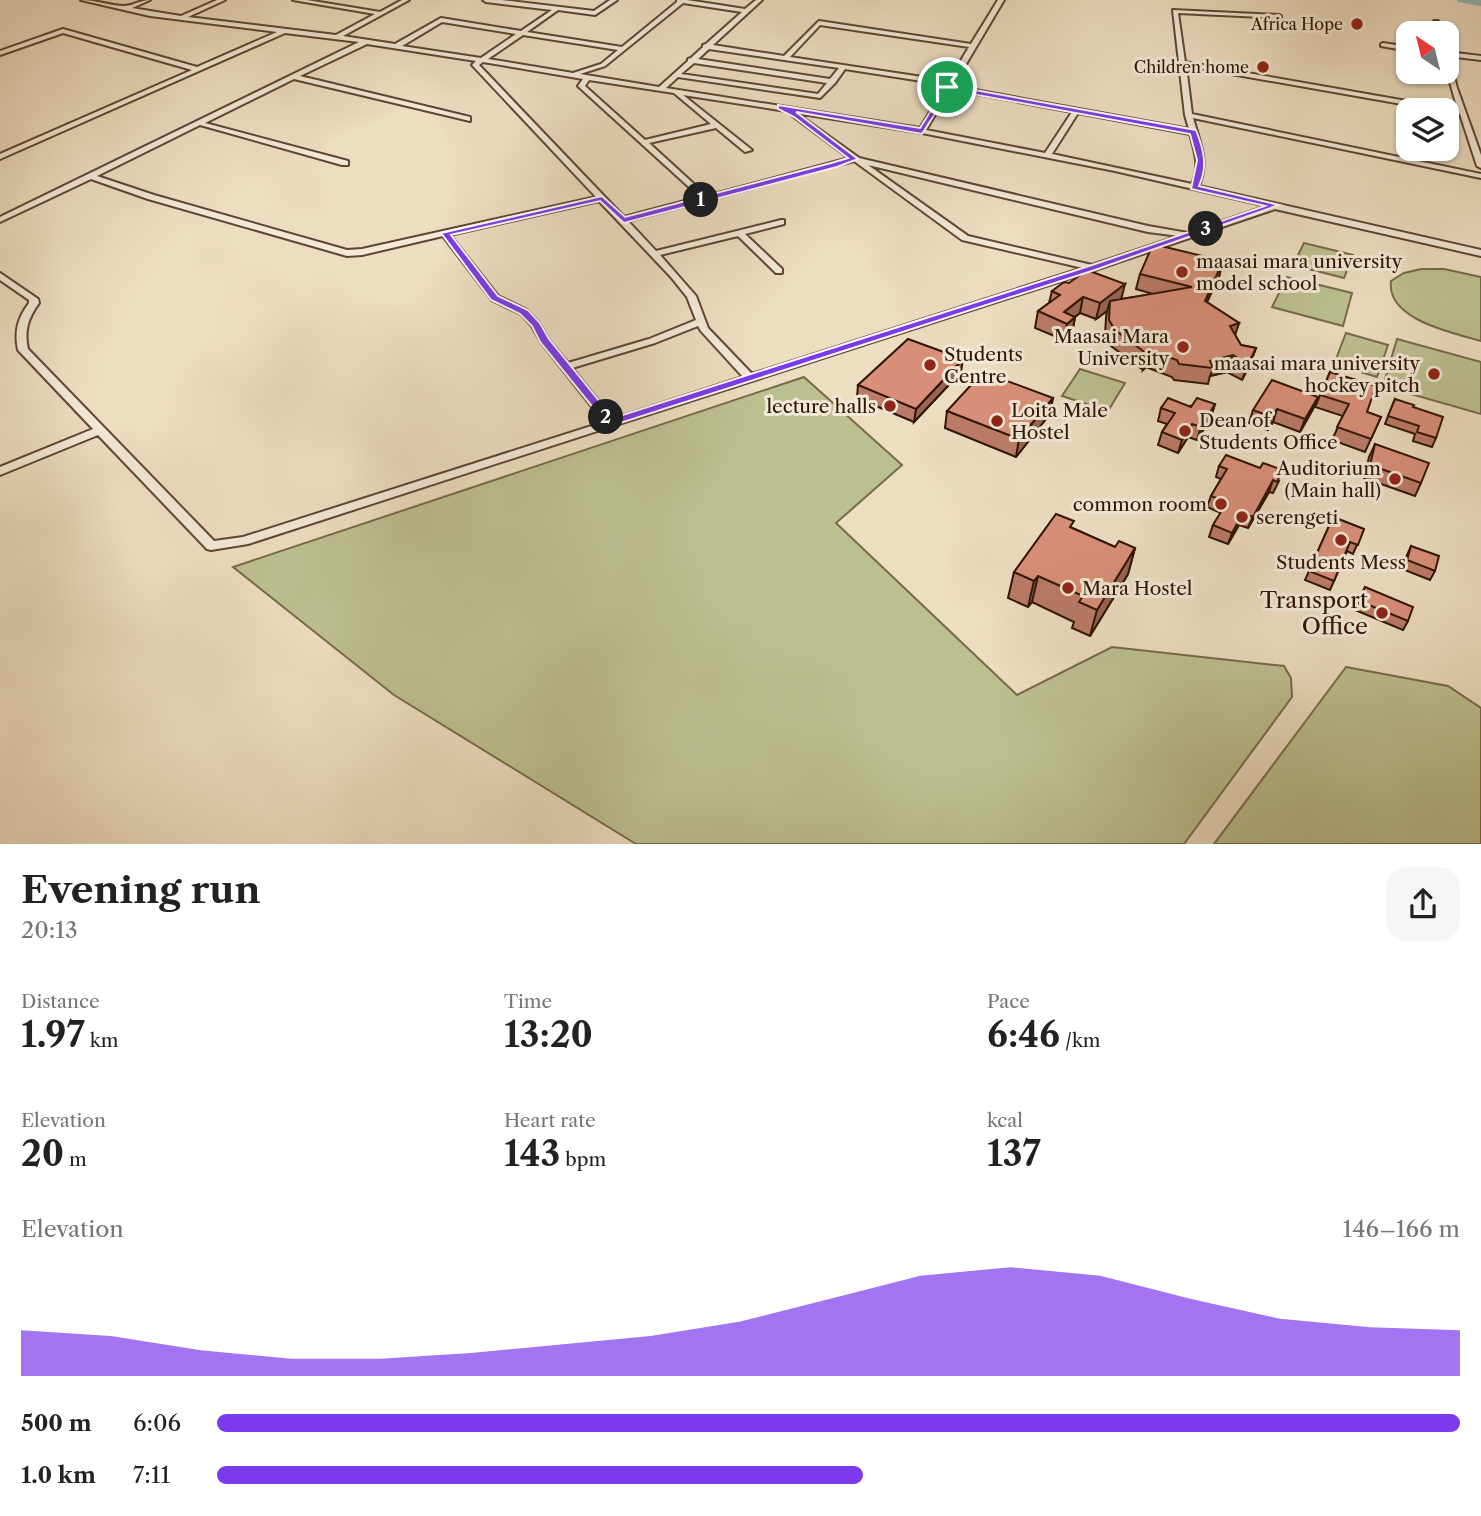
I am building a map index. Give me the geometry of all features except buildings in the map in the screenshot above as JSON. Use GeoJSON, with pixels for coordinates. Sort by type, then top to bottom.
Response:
{"type":"FeatureCollection","features":[{"type":"Feature","properties":{"kind":"street"},"geometry":{"type":"LineString","coordinates":[[84,0],[181,18],[366,41],[922,131],[1275,205],[1481,253]]}},
{"type":"Feature","properties":{"kind":"street"},"geometry":{"type":"LineString","coordinates":[[126,9],[147,0]]}},
{"type":"Feature","properties":{"kind":"street"},"geometry":{"type":"LineString","coordinates":[[181,18],[222,0]]}},
{"type":"Feature","properties":{"kind":"street"},"geometry":{"type":"LineString","coordinates":[[296,0],[378,13]]}},
{"type":"Feature","properties":{"kind":"street"},"geometry":{"type":"LineString","coordinates":[[337,37],[406,0]]}},
{"type":"Feature","properties":{"kind":"street"},"geometry":{"type":"LineString","coordinates":[[486,0],[521,2],[555,10],[595,13],[614,0]]}},
{"type":"Feature","properties":{"kind":"street"},"geometry":{"type":"LineString","coordinates":[[673,0],[746,11]]}},
{"type":"Feature","properties":{"kind":"street"},"geometry":{"type":"LineString","coordinates":[[661,89],[705,46],[759,0]]}},
{"type":"Feature","properties":{"kind":"street"},"geometry":{"type":"LineString","coordinates":[[922,131],[1001,0]]}},
{"type":"Feature","properties":{"kind":"street"},"geometry":{"type":"LineString","coordinates":[[574,74],[599,67],[683,1]]}},
{"type":"Feature","properties":{"kind":"street"},"geometry":{"type":"LineString","coordinates":[[555,10],[482,60],[476,67],[655,254],[691,296],[700,322],[749,377]]}},
{"type":"Feature","properties":{"kind":"street"},"geometry":{"type":"LineString","coordinates":[[1194,188],[1200,174],[1201,160],[1189,115],[1176,10],[1279,17]]}},
{"type":"Feature","properties":{"kind":"street"},"geometry":{"type":"LineString","coordinates":[[397,46],[441,20],[623,49]]}},
{"type":"Feature","properties":{"kind":"street"},"geometry":{"type":"LineString","coordinates":[[786,58],[819,23],[974,46]]}},
{"type":"Feature","properties":{"kind":"street"},"geometry":{"type":"LineString","coordinates":[[0,157],[286,30]]}},
{"type":"Feature","properties":{"kind":"street"},"geometry":{"type":"LineString","coordinates":[[0,54],[63,31],[197,69]]}},
{"type":"Feature","properties":{"kind":"street"},"geometry":{"type":"LineString","coordinates":[[0,220],[366,41]]}},
{"type":"Feature","properties":{"kind":"street"},"geometry":{"type":"LineString","coordinates":[[1383,45],[1396,47]]}},
{"type":"Feature","properties":{"kind":"street"},"geometry":{"type":"LineString","coordinates":[[705,46],[936,81],[947,87],[1194,132]]}},
{"type":"Feature","properties":{"kind":"street"},"geometry":{"type":"LineString","coordinates":[[1460,57],[1481,58]]}},
{"type":"Feature","properties":{"kind":"street"},"geometry":{"type":"LineString","coordinates":[[690,61],[833,82]]}},
{"type":"Feature","properties":{"kind":"street"},"geometry":{"type":"LineString","coordinates":[[1184,64],[1464,113]]}},
{"type":"Feature","properties":{"kind":"street"},"geometry":{"type":"LineString","coordinates":[[675,75],[820,96],[843,66]]}},
{"type":"Feature","properties":{"kind":"street"},"geometry":{"type":"LineString","coordinates":[[294,77],[467,119]]}},
{"type":"Feature","properties":{"kind":"street"},"geometry":{"type":"LineString","coordinates":[[588,77],[581,86],[706,199]]}},
{"type":"Feature","properties":{"kind":"street"},"geometry":{"type":"LineString","coordinates":[[1453,84],[1481,166]]}},
{"type":"Feature","properties":{"kind":"street"},"geometry":{"type":"LineString","coordinates":[[675,91],[748,150]]}},
{"type":"Feature","properties":{"kind":"street"},"geometry":{"type":"LineString","coordinates":[[781,107],[796,115],[965,238],[1092,268]]}},
{"type":"Feature","properties":{"kind":"street"},"geometry":{"type":"LineString","coordinates":[[1046,156],[1075,112]]}},
{"type":"Feature","properties":{"kind":"street"},"geometry":{"type":"LineString","coordinates":[[1189,115],[1481,176]]}},
{"type":"Feature","properties":{"kind":"street"},"geometry":{"type":"LineString","coordinates":[[199,123],[345,163]]}},
{"type":"Feature","properties":{"kind":"street"},"geometry":{"type":"LineString","coordinates":[[644,142],[717,125]]}},
{"type":"Feature","properties":{"kind":"street"},"geometry":{"type":"LineString","coordinates":[[624,220],[854,159],[1148,229],[1188,235]]}},
{"type":"Feature","properties":{"kind":"street"},"geometry":{"type":"LineString","coordinates":[[90,176],[151,197],[347,253],[602,198]]}},
{"type":"Feature","properties":{"kind":"street"},"geometry":{"type":"LineString","coordinates":[[0,276],[33,299],[34,303],[27,311],[18,333],[23,350],[211,546],[244,541],[1092,268],[1275,205]]}},
{"type":"Feature","properties":{"kind":"street"},"geometry":{"type":"LineString","coordinates":[[655,254],[781,222]]}},
{"type":"Feature","properties":{"kind":"street"},"geometry":{"type":"LineString","coordinates":[[445,233],[495,298],[524,312],[611,422]]}},
{"type":"Feature","properties":{"kind":"street"},"geometry":{"type":"LineString","coordinates":[[741,234],[779,271]]}},
{"type":"Feature","properties":{"kind":"street"},"geometry":{"type":"LineString","coordinates":[[566,367],[652,341],[700,322]]}},
{"type":"Feature","properties":{"kind":"street"},"geometry":{"type":"LineString","coordinates":[[0,471],[100,430]]}},
{"type":"Feature","properties":{"kind":"green space"},"geometry":{"type":"Polygon","coordinates":[[[1304,243],[1353,255],[1344,278],[1293,265],[1304,243]]]}},
{"type":"Feature","properties":{"kind":"green space"},"geometry":{"type":"Polygon","coordinates":[[[1421,269],[1444,269],[1481,277],[1481,341],[1424,323],[1399,306],[1392,294],[1391,281],[1404,273],[1421,269]]]}},
{"type":"Feature","properties":{"kind":"green space"},"geometry":{"type":"Polygon","coordinates":[[[1287,277],[1352,293],[1343,326],[1272,307],[1287,277]]]}},
{"type":"Feature","properties":{"kind":"green space"},"geometry":{"type":"Polygon","coordinates":[[[1346,333],[1388,345],[1377,377],[1334,364],[1346,333]]]}},
{"type":"Feature","properties":{"kind":"green space","name":"maasai mara university hockey pitch"},"geometry":{"type":"Polygon","coordinates":[[[1397,339],[1481,362],[1481,414],[1383,386],[1397,339]]]}},
{"type":"Feature","properties":{"kind":"green space"},"geometry":{"type":"Polygon","coordinates":[[[1080,369],[1125,383],[1108,411],[1062,396],[1080,369]]]}},
{"type":"Feature","properties":{"kind":"green space"},"geometry":{"type":"Polygon","coordinates":[[[804,377],[902,465],[836,523],[1017,695],[1112,647],[1284,666],[1291,678],[1292,697],[1184,844],[636,844],[394,695],[233,567],[804,377]]]}},
{"type":"Feature","properties":{"kind":"green space"},"geometry":{"type":"Polygon","coordinates":[[[1346,667],[1448,686],[1481,708],[1481,844],[1214,844],[1346,667]]]}},
{"type":"Feature","properties":{"kind":"waterway"},"geometry":{"type":"LineString","coordinates":[[1462,0],[1481,3]]}},
{"type":"Feature","properties":{"kind":"place","name":"Africa Hope"},"geometry":{"type":"Point","coordinates":[1357,24]}},
{"type":"Feature","properties":{"kind":"place","name":"Children home"},"geometry":{"type":"Point","coordinates":[1263,67]}},
{"type":"Feature","properties":{"kind":"place","name":"maasai mara university model school"},"geometry":{"type":"Point","coordinates":[1182,272]}},
{"type":"Feature","properties":{"kind":"place","name":"Maasai Mara University"},"geometry":{"type":"Point","coordinates":[1183,347]}},
{"type":"Feature","properties":{"kind":"place","name":"Students Centre"},"geometry":{"type":"Point","coordinates":[930,365]}},
{"type":"Feature","properties":{"kind":"place","name":"maasai mara university hockey pitch"},"geometry":{"type":"Point","coordinates":[1434,374]}},
{"type":"Feature","properties":{"kind":"place","name":"lecture halls"},"geometry":{"type":"Point","coordinates":[890,406]}},
{"type":"Feature","properties":{"kind":"place","name":"Loita Male Hostel"},"geometry":{"type":"Point","coordinates":[997,421]}},
{"type":"Feature","properties":{"kind":"place","name":"Dean of Students Office"},"geometry":{"type":"Point","coordinates":[1185,431]}},
{"type":"Feature","properties":{"kind":"place","name":"Auditorium (Main hall)"},"geometry":{"type":"Point","coordinates":[1395,479]}},
{"type":"Feature","properties":{"kind":"place","name":"common room"},"geometry":{"type":"Point","coordinates":[1221,504]}},
{"type":"Feature","properties":{"kind":"place","name":"serengeti"},"geometry":{"type":"Point","coordinates":[1242,517]}},
{"type":"Feature","properties":{"kind":"place","name":"Students Mess"},"geometry":{"type":"Point","coordinates":[1341,540]}},
{"type":"Feature","properties":{"kind":"place","name":"Mara Hostel"},"geometry":{"type":"Point","coordinates":[1068,588]}},
{"type":"Feature","properties":{"kind":"place","name":"Transport Office"},"geometry":{"type":"Point","coordinates":[1382,613]}},
{"type":"Feature","properties":{"kind":"route"},"geometry":{"type":"LineString","coordinates":[[947,87],[1194,132],[1201,160],[1200,174],[1194,188],[1275,205],[1092,268],[611,422],[544,340],[536,325],[524,312],[503,303],[489,292],[445,233],[602,198],[624,220],[834,165],[854,159],[796,115],[781,107],[922,131],[947,87]]}}]}
